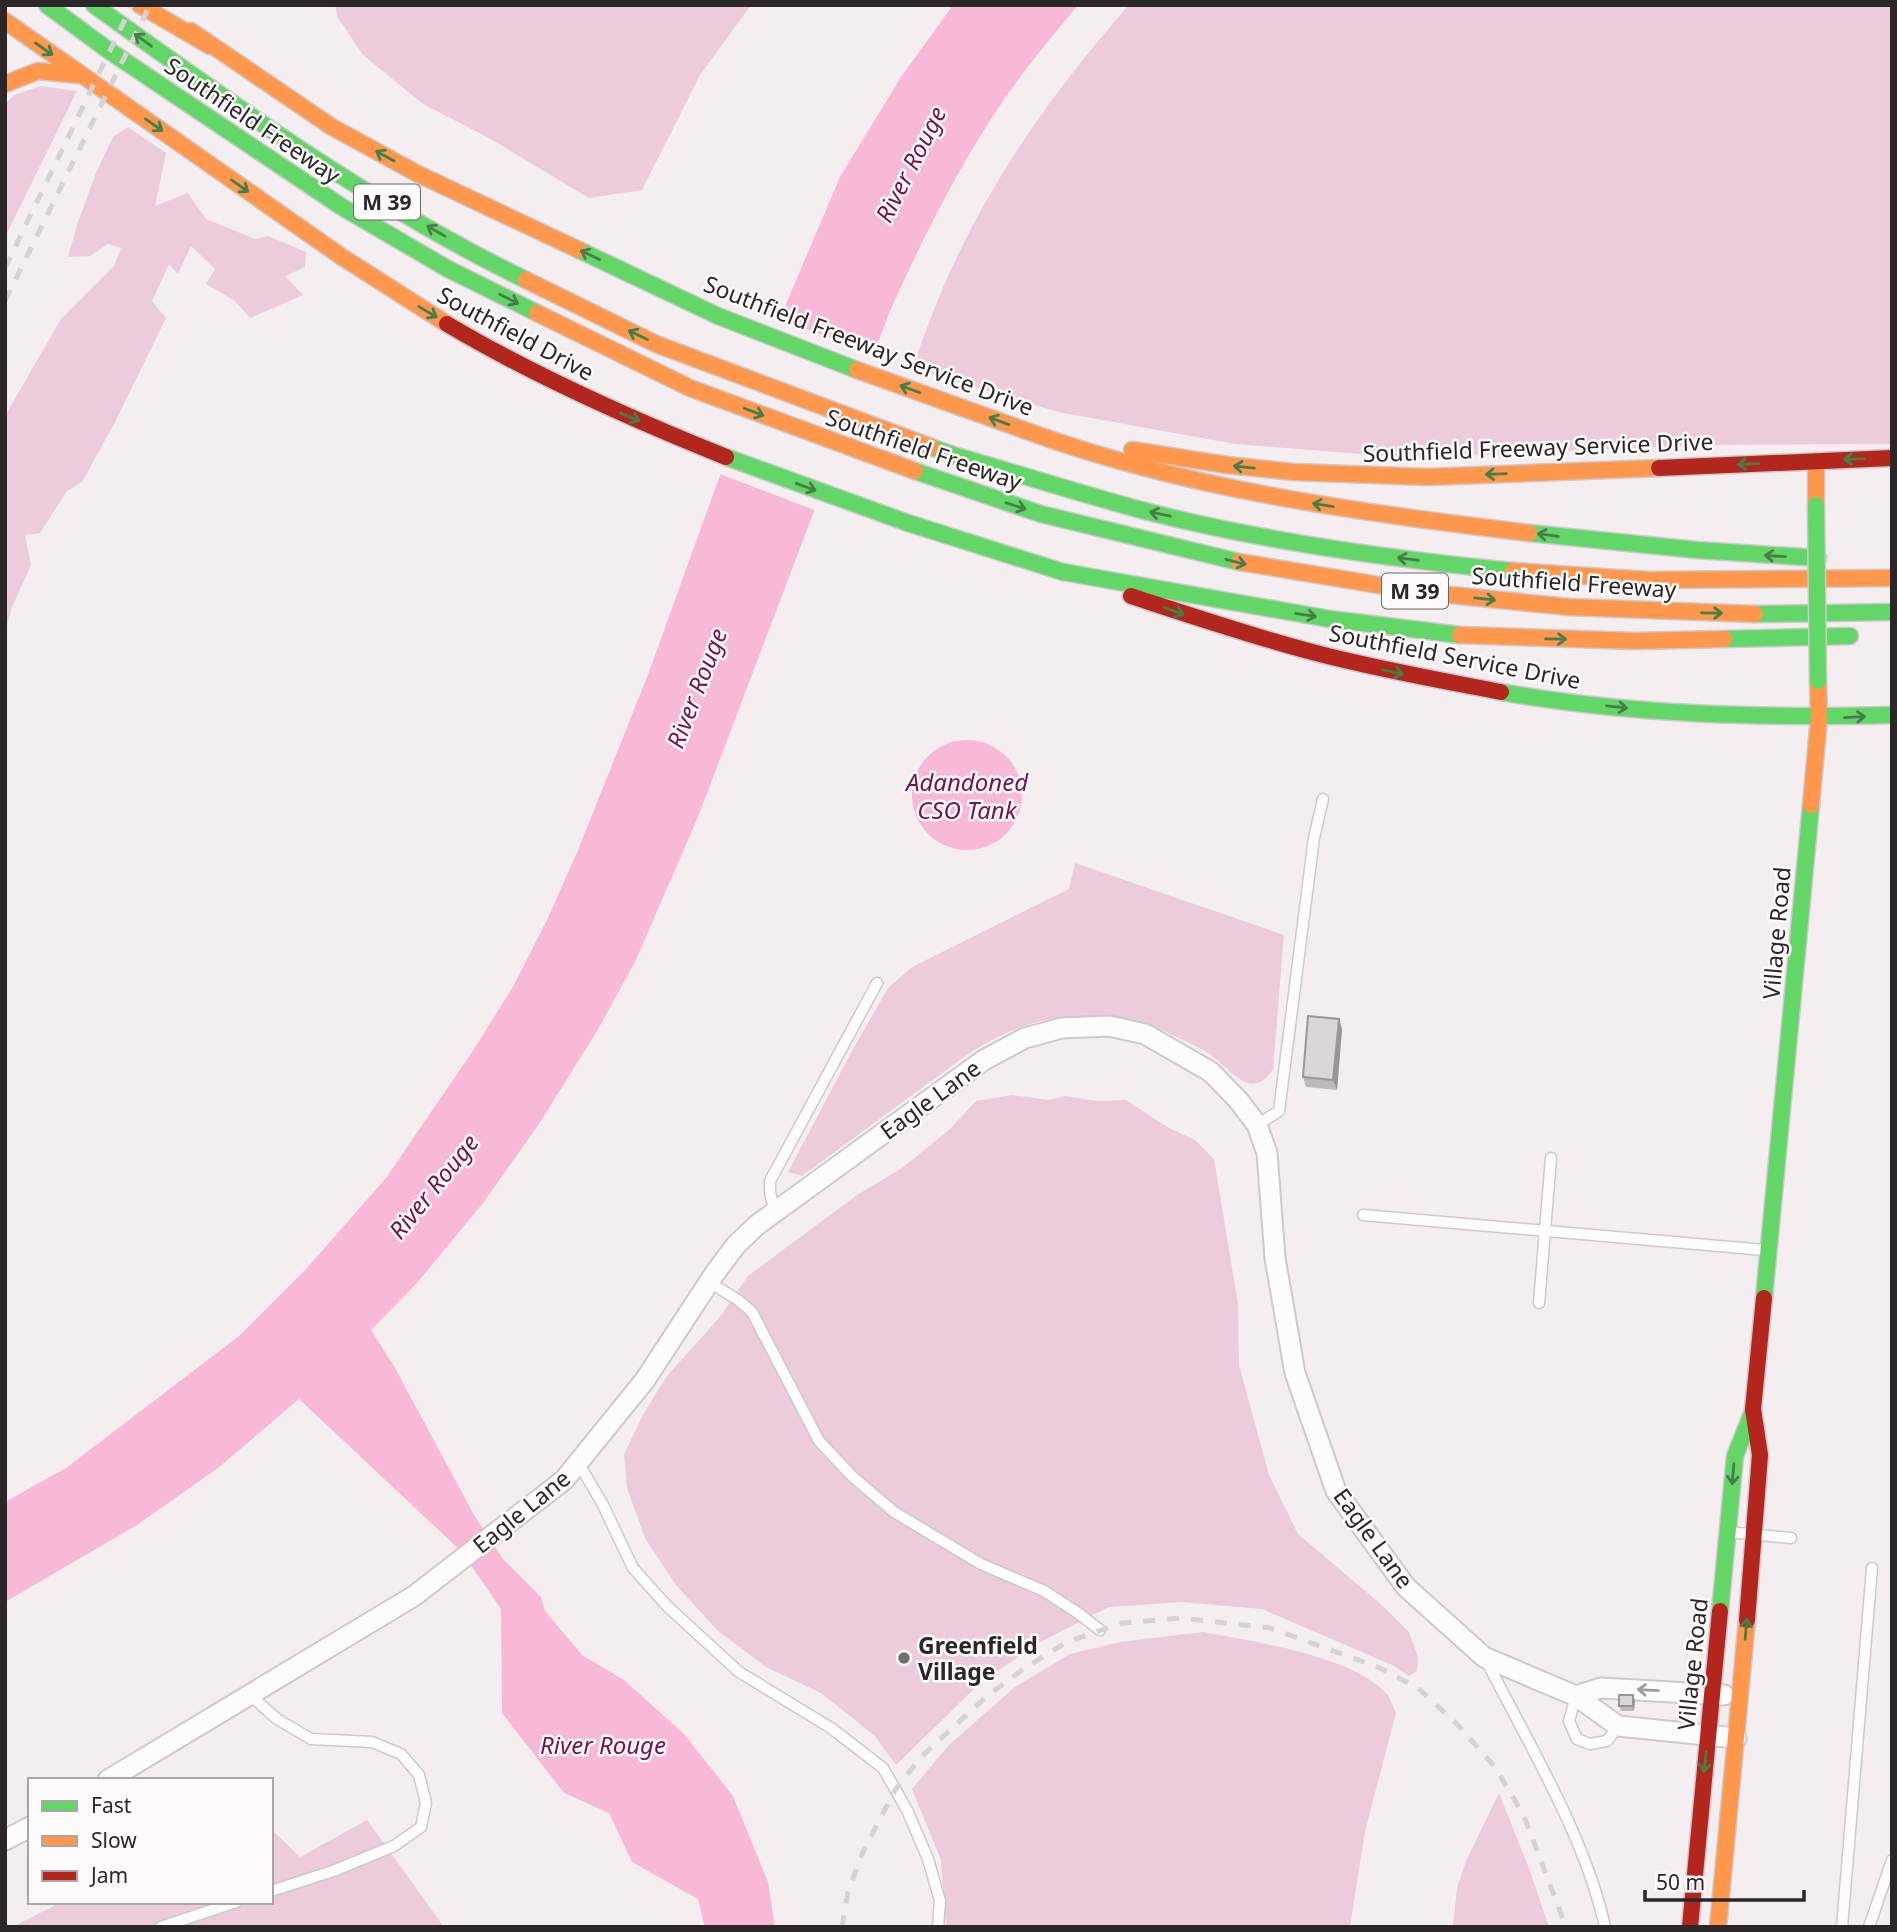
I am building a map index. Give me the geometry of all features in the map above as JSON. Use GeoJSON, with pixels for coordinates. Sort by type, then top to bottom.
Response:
{"type":"FeatureCollection","features":[{"type":"Feature","properties":{"kind":"main road","name":"Southfield Freeway"},"geometry":{"type":"LineString","coordinates":[[47,5],[108,50],[342,207],[448,269],[690,388],[951,485],[1041,514],[1248,565],[1422,592],[1569,607],[1665,612],[1892,612]]}},
{"type":"Feature","properties":{"kind":"main road","name":"Southfield Freeway"},"geometry":{"type":"LineString","coordinates":[[94,5],[232,104],[353,183],[485,260],[656,344],[956,456],[1147,511],[1350,551],[1448,565],[1563,576],[1648,580],[1892,578]]}},
{"type":"Feature","properties":{"kind":"main road"},"geometry":{"type":"LineString","coordinates":[[140,5],[210,46]]}},
{"type":"Feature","properties":{"kind":"main road","name":"Southfield Freeway Service Drive"},"geometry":{"type":"LineString","coordinates":[[157,5],[210,46],[332,127],[418,174],[718,316],[856,370],[1024,430],[1227,465],[1360,476],[1427,477],[1892,458]]}},
{"type":"Feature","properties":{"kind":"main road","name":"Southfield Drive"},"geometry":{"type":"LineString","coordinates":[[5,21],[308,234],[411,302],[557,383],[674,435],[814,491],[927,530],[1063,572]]}},
{"type":"Feature","properties":{"kind":"main road"},"geometry":{"type":"LineString","coordinates":[[5,84],[38,71],[84,76]]}},
{"type":"Feature","properties":{"kind":"main road"},"geometry":{"type":"LineString","coordinates":[[1024,430],[1140,468],[1212,485],[1320,505],[1585,539],[1743,555],[1830,558]]}},
{"type":"Feature","properties":{"kind":"main road","name":"Village Road"},"geometry":{"type":"LineString","coordinates":[[1718,1927],[1755,1535],[1760,1455],[1753,1409],[1819,718],[1816,461]]}},
{"type":"Feature","properties":{"kind":"main road"},"geometry":{"type":"LineString","coordinates":[[1063,572],[1330,619],[1464,635],[1635,641],[1819,638],[1868,634]]}},
{"type":"Feature","properties":{"kind":"main road","name":"Southfield Service Drive"},"geometry":{"type":"LineString","coordinates":[[1063,572],[1257,638],[1398,673],[1518,696],[1708,715],[1819,718],[1892,715]]}},
{"type":"Feature","properties":{"kind":"main road","name":"Village Road"},"geometry":{"type":"LineString","coordinates":[[1690,1927],[1735,1455],[1753,1409]]}},
{"type":"Feature","properties":{"kind":"street","name":"Eagle Lane"},"geometry":{"type":"LineString","coordinates":[[111,1778],[414,1596],[564,1480],[645,1380],[736,1245],[775,1212],[984,1060],[1026,1038],[1062,1028],[1109,1026],[1145,1034],[1210,1072],[1239,1101],[1256,1125],[1267,1153],[1275,1258],[1295,1373],[1336,1491],[1406,1587],[1484,1657],[1576,1696],[1618,1726],[1736,1738]]}},
{"type":"Feature","properties":{"kind":"street"},"geometry":{"type":"LineString","coordinates":[[1576,1696],[1601,1688],[1740,1697]]}},
{"type":"Feature","properties":{"kind":"street"},"geometry":{"type":"LineString","coordinates":[[5,1840],[28,1828]]}},
{"type":"Feature","properties":{"kind":"lane"},"geometry":{"type":"LineString","coordinates":[[1256,1125],[1279,1111],[1314,838],[1323,799]]}},
{"type":"Feature","properties":{"kind":"lane"},"geometry":{"type":"LineString","coordinates":[[775,1212],[770,1181],[877,983]]}},
{"type":"Feature","properties":{"kind":"lane"},"geometry":{"type":"LineString","coordinates":[[1539,1303],[1550,1158]]}},
{"type":"Feature","properties":{"kind":"lane"},"geometry":{"type":"LineString","coordinates":[[1363,1215],[1769,1250]]}},
{"type":"Feature","properties":{"kind":"lane"},"geometry":{"type":"LineString","coordinates":[[709,1282],[752,1312],[819,1441],[852,1476],[894,1513],[981,1564],[1044,1591],[1100,1630]]}},
{"type":"Feature","properties":{"kind":"lane"},"geometry":{"type":"LineString","coordinates":[[579,1464],[602,1503],[633,1567],[667,1606],[739,1672],[831,1728],[884,1768],[907,1810],[928,1859],[940,1901],[937,1927]]}},
{"type":"Feature","properties":{"kind":"lane"},"geometry":{"type":"LineString","coordinates":[[1728,1532],[1791,1538]]}},
{"type":"Feature","properties":{"kind":"lane"},"geometry":{"type":"LineString","coordinates":[[1842,1927],[1872,1568]]}},
{"type":"Feature","properties":{"kind":"lane"},"geometry":{"type":"LineString","coordinates":[[1484,1657],[1578,1846],[1593,1882],[1605,1927]]}},
{"type":"Feature","properties":{"kind":"lane"},"geometry":{"type":"LineString","coordinates":[[249,1694],[277,1719],[311,1739],[372,1742],[401,1754],[419,1775],[426,1803],[421,1827],[394,1846],[333,1871],[273,1890]]}},
{"type":"Feature","properties":{"kind":"lane"},"geometry":{"type":"LineString","coordinates":[[1576,1696],[1569,1721],[1577,1739],[1590,1744],[1607,1741],[1618,1726]]}},
{"type":"Feature","properties":{"kind":"lane"},"geometry":{"type":"LineString","coordinates":[[1869,1927],[1892,1860]]}},
{"type":"Feature","properties":{"kind":"lane"},"geometry":{"type":"LineString","coordinates":[[162,1927],[230,1904]]}},
{"type":"Feature","properties":{"kind":"shaded area"},"geometry":{"type":"Polygon","coordinates":[[[335,5],[751,5],[700,75],[642,190],[589,198],[489,138],[423,104],[363,55],[337,16],[335,5]]]}},
{"type":"Feature","properties":{"kind":"shaded area"},"geometry":{"type":"Polygon","coordinates":[[[1129,5],[1892,5],[1892,444],[1703,445],[1411,458],[1235,444],[1058,412],[912,368],[950,272],[992,191],[1056,95],[1129,5]]]}},
{"type":"Feature","properties":{"kind":"shaded area"},"geometry":{"type":"Polygon","coordinates":[[[41,86],[77,91],[5,237],[5,104],[14,95],[41,86]]]}},
{"type":"Feature","properties":{"kind":"shaded area"},"geometry":{"type":"Polygon","coordinates":[[[128,127],[166,153],[155,206],[188,193],[206,219],[255,239],[268,236],[306,252],[305,267],[285,276],[303,295],[250,318],[235,301],[206,284],[215,269],[191,246],[178,274],[169,264],[152,301],[166,318],[114,424],[82,482],[67,491],[40,533],[25,535],[31,565],[12,607],[5,632],[5,416],[61,319],[114,266],[121,248],[108,244],[90,256],[68,257],[96,173],[113,137],[128,127]]]}},
{"type":"Feature","properties":{"kind":"shaded area"},"geometry":{"type":"Polygon","coordinates":[[[1075,863],[1284,935],[1273,1069],[1264,1079],[1247,1083],[1205,1051],[1144,1023],[1099,1017],[1041,1021],[1005,1034],[968,1054],[802,1176],[788,1172],[888,988],[912,967],[1069,889],[1075,863]]]}},
{"type":"Feature","properties":{"kind":"shaded area"},"geometry":{"type":"Polygon","coordinates":[[[1012,1095],[1047,1100],[1066,1096],[1097,1101],[1126,1100],[1167,1127],[1195,1140],[1214,1159],[1238,1304],[1239,1365],[1269,1475],[1298,1534],[1383,1606],[1409,1632],[1418,1657],[1417,1671],[1409,1676],[1392,1665],[1262,1609],[1181,1602],[1109,1607],[1042,1641],[981,1682],[896,1765],[875,1736],[821,1693],[766,1667],[718,1631],[676,1585],[645,1538],[627,1488],[624,1454],[644,1413],[667,1376],[719,1318],[748,1276],[857,1195],[902,1168],[949,1130],[976,1101],[1012,1095]]]}},
{"type":"Feature","properties":{"kind":"shaded area"},"geometry":{"type":"Polygon","coordinates":[[[1203,1632],[1301,1652],[1326,1660],[1371,1681],[1390,1698],[1396,1713],[1365,1831],[1350,1927],[946,1927],[941,1860],[912,1789],[948,1746],[1015,1687],[1070,1654],[1120,1642],[1203,1632]]]}},
{"type":"Feature","properties":{"kind":"shaded area"},"geometry":{"type":"Polygon","coordinates":[[[1499,1793],[1549,1927],[1453,1927],[1457,1888],[1466,1861],[1499,1793]]]}},
{"type":"Feature","properties":{"kind":"shaded area"},"geometry":{"type":"Polygon","coordinates":[[[367,1820],[444,1927],[12,1927],[58,1904],[273,1904],[273,1831],[300,1857],[367,1820]]]}},
{"type":"Feature","properties":{"kind":"water","name":"River Rouge"},"geometry":{"type":"Polygon","coordinates":[[[953,5],[1078,5],[1023,73],[978,139],[901,286],[698,817],[635,962],[597,1031],[539,1124],[483,1203],[417,1283],[371,1330],[394,1366],[474,1515],[503,1559],[541,1597],[545,1611],[582,1655],[624,1680],[684,1734],[733,1796],[768,1882],[775,1927],[705,1927],[698,1899],[632,1862],[609,1813],[564,1793],[502,1713],[501,1609],[462,1552],[299,1399],[218,1468],[137,1525],[5,1602],[5,1502],[66,1468],[239,1336],[306,1269],[386,1178],[474,1049],[514,985],[578,850],[649,672],[783,311],[840,177],[901,77],[953,5]]]}},
{"type":"Feature","properties":{"kind":"water","name":"Adandoned CSO Tank"},"geometry":{"type":"Polygon","coordinates":[[[967,740],[988,744],[1006,756],[1018,774],[1022,795],[1018,816],[1006,834],[988,846],[967,850],[946,846],[928,834],[916,816],[912,795],[916,774],[928,756],[946,744],[967,740]]]}},
{"type":"Feature","properties":{"kind":"pier"},"geometry":{"type":"Polygon","coordinates":[[[777,318],[877,355],[817,511],[717,473],[777,318]]]}},
{"type":"Feature","properties":{"kind":"building"},"geometry":{"type":"Polygon","coordinates":[[[1308,1016],[1339,1019],[1333,1080],[1303,1077],[1308,1016]]]}},
{"type":"Feature","properties":{"kind":"building"},"geometry":{"type":"Polygon","coordinates":[[[1619,1695],[1633,1695],[1633,1706],[1619,1706],[1619,1695]]]}},
{"type":"Feature","properties":{"kind":"railway"},"geometry":{"type":"LineString","coordinates":[[5,268],[132,5]]}},
{"type":"Feature","properties":{"kind":"railway"},"geometry":{"type":"LineString","coordinates":[[5,301],[150,5]]}},
{"type":"Feature","properties":{"kind":"railway"},"geometry":{"type":"LineString","coordinates":[[842,1927],[848,1892],[862,1854],[895,1790],[921,1757],[987,1696],[1067,1642],[1122,1623],[1181,1618],[1270,1628],[1378,1667],[1418,1688],[1456,1723],[1495,1767],[1524,1816],[1566,1927]]}},
{"type":"Feature","properties":{"kind":"traffic: fast"},"geometry":{"type":"LineString","coordinates":[[47,5],[108,50],[342,207],[448,269],[537,313]]}},
{"type":"Feature","properties":{"kind":"traffic: fast"},"geometry":{"type":"LineString","coordinates":[[94,5],[304,152],[413,219],[526,280]]}},
{"type":"Feature","properties":{"kind":"traffic: fast"},"geometry":{"type":"LineString","coordinates":[[579,250],[718,316],[857,370]]}},
{"type":"Feature","properties":{"kind":"traffic: fast"},"geometry":{"type":"LineString","coordinates":[[931,447],[1121,504],[1236,532],[1374,555],[1513,571]]}},
{"type":"Feature","properties":{"kind":"traffic: fast"},"geometry":{"type":"LineString","coordinates":[[726,457],[908,523],[1063,572]]}},
{"type":"Feature","properties":{"kind":"traffic: fast"},"geometry":{"type":"LineString","coordinates":[[915,471],[1041,514],[1239,562]]}},
{"type":"Feature","properties":{"kind":"traffic: fast"},"geometry":{"type":"LineString","coordinates":[[1816,505],[1818,681]]}},
{"type":"Feature","properties":{"kind":"traffic: fast"},"geometry":{"type":"LineString","coordinates":[[1529,533],[1697,550],[1818,558]]}},
{"type":"Feature","properties":{"kind":"traffic: fast"},"geometry":{"type":"LineString","coordinates":[[1063,572],[1330,619],[1460,635]]}},
{"type":"Feature","properties":{"kind":"traffic: fast"},"geometry":{"type":"LineString","coordinates":[[1755,614],[1892,612]]}},
{"type":"Feature","properties":{"kind":"traffic: fast"},"geometry":{"type":"LineString","coordinates":[[1724,639],[1850,636]]}},
{"type":"Feature","properties":{"kind":"traffic: fast"},"geometry":{"type":"LineString","coordinates":[[1501,692],[1598,706],[1696,713],[1892,715]]}},
{"type":"Feature","properties":{"kind":"traffic: fast"},"geometry":{"type":"LineString","coordinates":[[1764,1298],[1811,805]]}},
{"type":"Feature","properties":{"kind":"traffic: fast"},"geometry":{"type":"LineString","coordinates":[[1720,1611],[1735,1456],[1753,1411]]}},
{"type":"Feature","properties":{"kind":"traffic: slow"},"geometry":{"type":"LineString","coordinates":[[140,5],[210,46]]}},
{"type":"Feature","properties":{"kind":"traffic: slow"},"geometry":{"type":"LineString","coordinates":[[5,21],[342,257],[447,324]]}},
{"type":"Feature","properties":{"kind":"traffic: slow"},"geometry":{"type":"LineString","coordinates":[[191,31],[332,127],[418,174],[579,250]]}},
{"type":"Feature","properties":{"kind":"traffic: slow"},"geometry":{"type":"LineString","coordinates":[[5,84],[38,71],[79,75]]}},
{"type":"Feature","properties":{"kind":"traffic: slow"},"geometry":{"type":"LineString","coordinates":[[526,280],[656,344],[931,447]]}},
{"type":"Feature","properties":{"kind":"traffic: slow"},"geometry":{"type":"LineString","coordinates":[[537,313],[690,388],[915,471]]}},
{"type":"Feature","properties":{"kind":"traffic: slow"},"geometry":{"type":"LineString","coordinates":[[857,370],[1024,430]]}},
{"type":"Feature","properties":{"kind":"traffic: slow"},"geometry":{"type":"LineString","coordinates":[[1024,430],[1085,451],[1210,483],[1337,507],[1529,533]]}},
{"type":"Feature","properties":{"kind":"traffic: slow"},"geometry":{"type":"LineString","coordinates":[[1132,450],[1293,472],[1427,477],[1659,468]]}},
{"type":"Feature","properties":{"kind":"traffic: slow"},"geometry":{"type":"LineString","coordinates":[[1816,461],[1816,505]]}},
{"type":"Feature","properties":{"kind":"traffic: slow"},"geometry":{"type":"LineString","coordinates":[[1239,562],[1421,592],[1569,607],[1755,614]]}},
{"type":"Feature","properties":{"kind":"traffic: slow"},"geometry":{"type":"LineString","coordinates":[[1513,571],[1648,580],[1892,578]]}},
{"type":"Feature","properties":{"kind":"traffic: slow"},"geometry":{"type":"LineString","coordinates":[[1460,635],[1635,641],[1724,639]]}},
{"type":"Feature","properties":{"kind":"traffic: slow"},"geometry":{"type":"LineString","coordinates":[[1811,805],[1819,718],[1818,681]]}},
{"type":"Feature","properties":{"kind":"traffic: slow"},"geometry":{"type":"LineString","coordinates":[[1718,1927],[1747,1620]]}},
{"type":"Feature","properties":{"kind":"traffic: jam"},"geometry":{"type":"LineString","coordinates":[[447,324],[584,396],[726,457]]}},
{"type":"Feature","properties":{"kind":"traffic: jam"},"geometry":{"type":"LineString","coordinates":[[1659,468],[1892,458]]}},
{"type":"Feature","properties":{"kind":"traffic: jam"},"geometry":{"type":"LineString","coordinates":[[1131,596],[1316,653],[1501,692]]}},
{"type":"Feature","properties":{"kind":"traffic: jam"},"geometry":{"type":"LineString","coordinates":[[1747,1620],[1760,1455],[1753,1409],[1764,1298]]}},
{"type":"Feature","properties":{"kind":"traffic: jam"},"geometry":{"type":"LineString","coordinates":[[1690,1927],[1720,1611]]}},
{"type":"Feature","properties":{"kind":"place","name":"Greenfield Village"},"geometry":{"type":"Point","coordinates":[904,1658]}}]}
